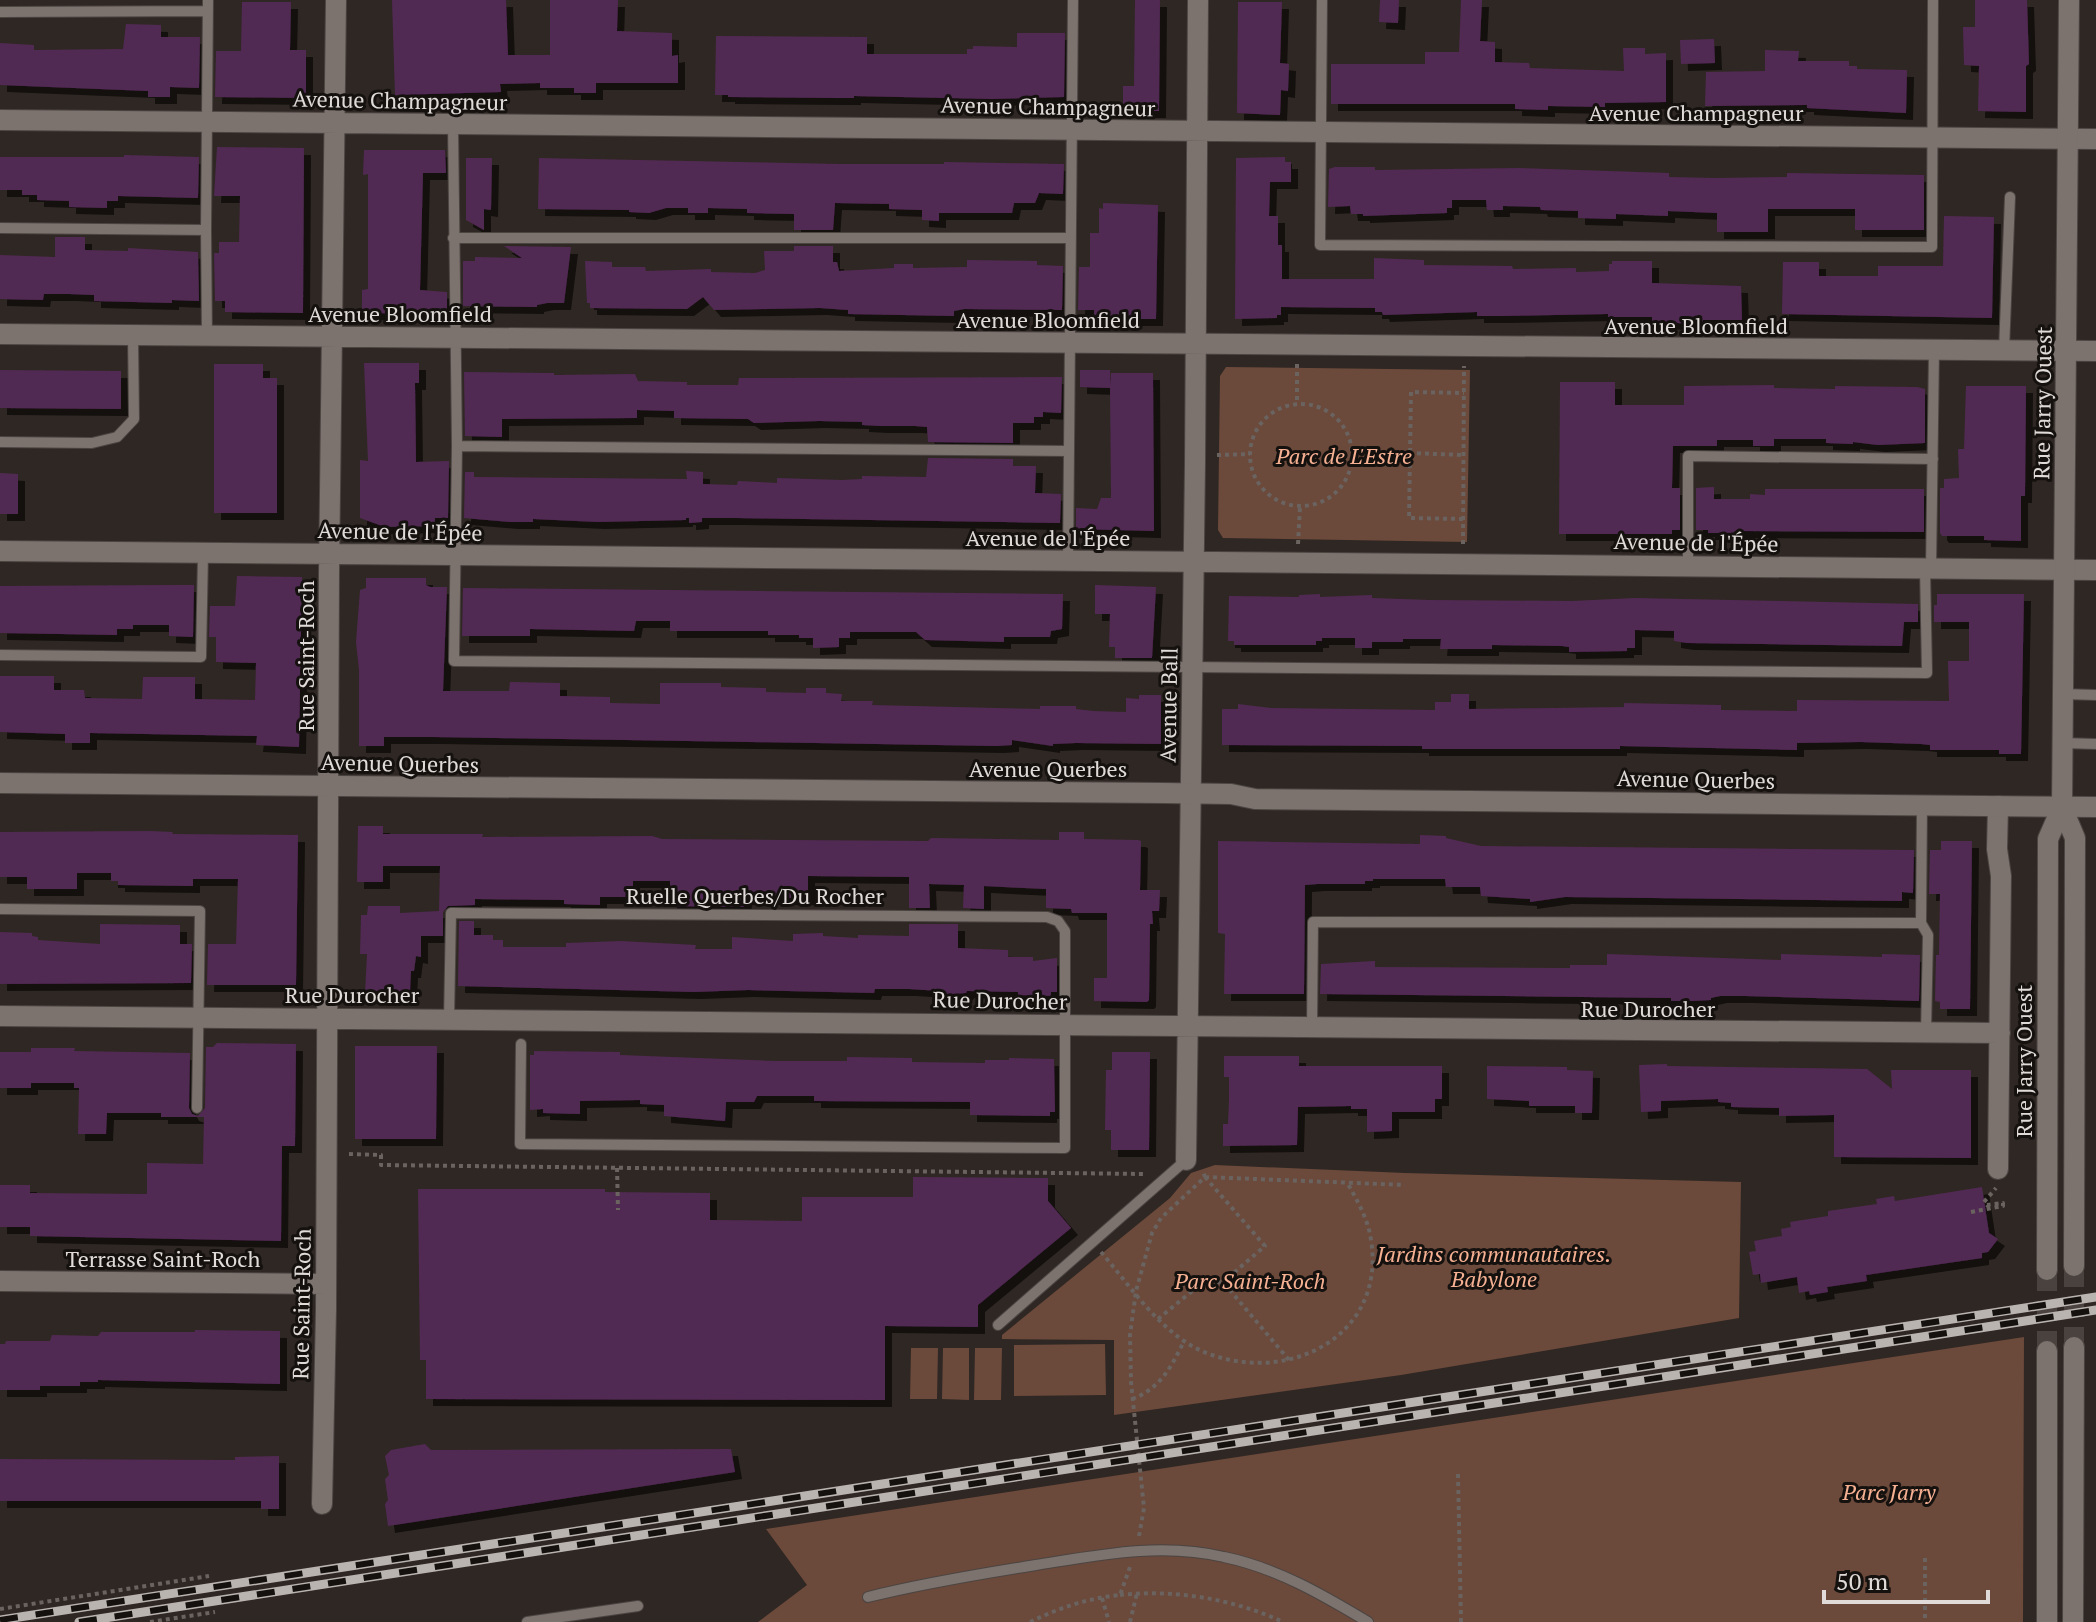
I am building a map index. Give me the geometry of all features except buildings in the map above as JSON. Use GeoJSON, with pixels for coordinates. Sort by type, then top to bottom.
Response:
{"type":"FeatureCollection","features":[{"type":"Feature","properties":{"kind":"street","name":"Rue Saint-Roch"},"geometry":{"type":"LineString","coordinates":[[322,1504],[336,0]]}},
{"type":"Feature","properties":{"kind":"street","name":"Avenue Ball"},"geometry":{"type":"LineString","coordinates":[[1186,1160],[1198,0]]}},
{"type":"Feature","properties":{"kind":"street","name":"Rue Jarry Ouest"},"geometry":{"type":"LineString","coordinates":[[2069,0],[2062,807],[2075,838],[2074,1266]]}},
{"type":"Feature","properties":{"kind":"street","name":"Avenue Champagneur"},"geometry":{"type":"LineString","coordinates":[[0,120],[2096,139]]}},
{"type":"Feature","properties":{"kind":"street","name":"Avenue Bloomfield"},"geometry":{"type":"LineString","coordinates":[[0,334],[2096,351]]}},
{"type":"Feature","properties":{"kind":"street","name":"Avenue de l'Épée"},"geometry":{"type":"LineString","coordinates":[[0,551],[2096,570]]}},
{"type":"Feature","properties":{"kind":"street","name":"Avenue Querbes"},"geometry":{"type":"LineString","coordinates":[[0,783],[1191,793],[1231,794],[1255,799],[2096,807]]}},
{"type":"Feature","properties":{"kind":"street","name":"Rue Jarry Ouest"},"geometry":{"type":"LineString","coordinates":[[1997,1178],[2001,876],[1997,849],[1998,806]]}},
{"type":"Feature","properties":{"kind":"street","name":"Rue Jarry Ouest"},"geometry":{"type":"LineString","coordinates":[[2047,1270],[2048,839],[2062,807]]}},
{"type":"Feature","properties":{"kind":"street","name":"Rue Durocher"},"geometry":{"type":"LineString","coordinates":[[0,1016],[2000,1033]]}},
{"type":"Feature","properties":{"kind":"street","name":"Terrasse Saint-Roch"},"geometry":{"type":"LineString","coordinates":[[0,1281],[326,1284]]}},
{"type":"Feature","properties":{"kind":"street"},"geometry":{"type":"LineString","coordinates":[[2073,1622],[2074,1347]]}},
{"type":"Feature","properties":{"kind":"street"},"geometry":{"type":"LineString","coordinates":[[2047,1351],[2047,1622]]}},
{"type":"Feature","properties":{"kind":"lane"},"geometry":{"type":"LineString","coordinates":[[1068,562],[1073,0]]}},
{"type":"Feature","properties":{"kind":"lane"},"geometry":{"type":"LineString","coordinates":[[1322,0],[1320,245],[1932,247],[1933,0]]}},
{"type":"Feature","properties":{"kind":"lane"},"geometry":{"type":"LineString","coordinates":[[0,12],[208,6],[207,336]]}},
{"type":"Feature","properties":{"kind":"lane"},"geometry":{"type":"LineString","coordinates":[[453,125],[457,446],[454,661],[1927,673],[1934,350]]}},
{"type":"Feature","properties":{"kind":"lane"},"geometry":{"type":"LineString","coordinates":[[2004,351],[2010,197]]}},
{"type":"Feature","properties":{"kind":"lane"},"geometry":{"type":"LineString","coordinates":[[0,228],[206,230]]}},
{"type":"Feature","properties":{"kind":"lane"},"geometry":{"type":"LineString","coordinates":[[453,238],[1071,238]]}},
{"type":"Feature","properties":{"kind":"lane"},"geometry":{"type":"LineString","coordinates":[[0,442],[92,443],[117,437],[134,419],[133,336]]}},
{"type":"Feature","properties":{"kind":"lane"},"geometry":{"type":"LineString","coordinates":[[457,446],[1069,451]]}},
{"type":"Feature","properties":{"kind":"lane"},"geometry":{"type":"LineString","coordinates":[[1688,566],[1688,456],[1933,459]]}},
{"type":"Feature","properties":{"kind":"lane"},"geometry":{"type":"LineString","coordinates":[[0,655],[201,657],[203,554]]}},
{"type":"Feature","properties":{"kind":"lane"},"geometry":{"type":"LineString","coordinates":[[2063,694],[2096,695]]}},
{"type":"Feature","properties":{"kind":"lane"},"geometry":{"type":"LineString","coordinates":[[2062,743],[2096,744]]}},
{"type":"Feature","properties":{"kind":"lane"},"geometry":{"type":"LineString","coordinates":[[1922,805],[1921,923],[1928,935],[1926,1034]]}},
{"type":"Feature","properties":{"kind":"lane"},"geometry":{"type":"LineString","coordinates":[[0,909],[200,911],[197,1108]]}},
{"type":"Feature","properties":{"kind":"lane","name":"Ruelle Querbes/Du Rocher"},"geometry":{"type":"LineString","coordinates":[[449,1019],[451,913],[1047,917],[1058,921],[1065,931],[1065,1024]]}},
{"type":"Feature","properties":{"kind":"lane"},"geometry":{"type":"LineString","coordinates":[[1312,1029],[1313,922],[1921,923]]}},
{"type":"Feature","properties":{"kind":"lane"},"geometry":{"type":"LineString","coordinates":[[521,1044],[520,1144],[1065,1148],[1065,1024]]}},
{"type":"Feature","properties":{"kind":"lane"},"geometry":{"type":"LineString","coordinates":[[998,1325],[1186,1160]]}},
{"type":"Feature","properties":{"kind":"lane"},"geometry":{"type":"LineString","coordinates":[[868,1597],[923,1583],[1137,1550],[1197,1552],[1247,1563],[1305,1586],[1368,1622]]}},
{"type":"Feature","properties":{"kind":"lane"},"geometry":{"type":"LineString","coordinates":[[527,1622],[638,1606]]}},
{"type":"Feature","properties":{"kind":"path"},"geometry":{"type":"LineString","coordinates":[[1297,364],[1297,404]]}},
{"type":"Feature","properties":{"kind":"path"},"geometry":{"type":"LineString","coordinates":[[1463,546],[1464,366]]}},
{"type":"Feature","properties":{"kind":"path"},"geometry":{"type":"LineString","coordinates":[[1463,519],[1409,518],[1411,392],[1464,393]]}},
{"type":"Feature","properties":{"kind":"path"},"geometry":{"type":"LineString","coordinates":[[1297,404],[1314,406],[1334,417],[1349,436],[1353,451],[1352,466],[1338,491],[1327,500],[1300,507],[1284,504],[1259,485],[1252,470],[1250,454],[1252,439],[1259,426],[1283,407],[1297,404]]}},
{"type":"Feature","properties":{"kind":"path"},"geometry":{"type":"LineString","coordinates":[[1353,451],[1464,455]]}},
{"type":"Feature","properties":{"kind":"path"},"geometry":{"type":"LineString","coordinates":[[1217,455],[1250,454]]}},
{"type":"Feature","properties":{"kind":"path"},"geometry":{"type":"LineString","coordinates":[[1298,544],[1300,507]]}},
{"type":"Feature","properties":{"kind":"path"},"geometry":{"type":"LineString","coordinates":[[349,1154],[381,1155],[381,1165],[1171,1175]]}},
{"type":"Feature","properties":{"kind":"path"},"geometry":{"type":"LineString","coordinates":[[1158,1319],[1202,1283],[1223,1282],[1265,1246],[1205,1177],[1202,1166],[1186,1160]]}},
{"type":"Feature","properties":{"kind":"path"},"geometry":{"type":"LineString","coordinates":[[617,1168],[618,1210]]}},
{"type":"Feature","properties":{"kind":"path"},"geometry":{"type":"LineString","coordinates":[[1120,1595],[1137,1550],[1144,1508],[1132,1399],[1130,1335],[1136,1291],[1152,1233],[1161,1218],[1205,1177],[1405,1185]]}},
{"type":"Feature","properties":{"kind":"path"},"geometry":{"type":"LineString","coordinates":[[1971,1212],[2003,1206],[2003,1203],[1987,1205],[1984,1202],[1997,1178]]}},
{"type":"Feature","properties":{"kind":"path"},"geometry":{"type":"LineString","coordinates":[[1092,1242],[1158,1319],[1184,1341],[1211,1355],[1237,1361],[1265,1363],[1289,1360],[1323,1346],[1342,1334],[1355,1320],[1369,1289],[1371,1241],[1365,1216],[1348,1184]]}},
{"type":"Feature","properties":{"kind":"path"},"geometry":{"type":"LineString","coordinates":[[1223,1282],[1289,1360]]}},
{"type":"Feature","properties":{"kind":"path"},"geometry":{"type":"LineString","coordinates":[[1132,1399],[1151,1389],[1166,1375],[1184,1341]]}},
{"type":"Feature","properties":{"kind":"path"},"geometry":{"type":"LineString","coordinates":[[1458,1474],[1461,1622]]}},
{"type":"Feature","properties":{"kind":"path"},"geometry":{"type":"LineString","coordinates":[[1925,1558],[1925,1622]]}},
{"type":"Feature","properties":{"kind":"path"},"geometry":{"type":"LineString","coordinates":[[0,1609],[209,1576]]}},
{"type":"Feature","properties":{"kind":"path"},"geometry":{"type":"LineString","coordinates":[[1130,1622],[1137,1593]]}},
{"type":"Feature","properties":{"kind":"path"},"geometry":{"type":"LineString","coordinates":[[1030,1622],[1058,1608],[1101,1597],[1137,1593],[1210,1599],[1248,1608],[1283,1622]]}},
{"type":"Feature","properties":{"kind":"path"},"geometry":{"type":"LineString","coordinates":[[1101,1597],[1109,1622]]}},
{"type":"Feature","properties":{"kind":"path"},"geometry":{"type":"LineString","coordinates":[[150,1622],[215,1612]]}},
{"type":"Feature","properties":{"kind":"green space","name":"Parc de L'Estre"},"geometry":{"type":"Polygon","coordinates":[[[1226,367],[1470,370],[1467,542],[1223,538],[1218,530],[1220,376],[1226,367]]]}},
{"type":"Feature","properties":{"kind":"green space"},"geometry":{"type":"Polygon","coordinates":[[[1215,1165],[1741,1182],[1739,1318],[1401,1375],[1114,1415],[1114,1340],[1002,1339],[1002,1335],[1170,1198],[1191,1173],[1215,1165]]]}},
{"type":"Feature","properties":{"kind":"green space","name":"Parc Jarry"},"geometry":{"type":"Polygon","coordinates":[[[2024,1337],[2023,1622],[758,1622],[807,1585],[766,1529],[2024,1337]]]}},
{"type":"Feature","properties":{"kind":"green space"},"geometry":{"type":"Polygon","coordinates":[[[1105,1344],[1106,1395],[1014,1396],[1014,1345],[1105,1344]]]}},
{"type":"Feature","properties":{"kind":"green space"},"geometry":{"type":"Polygon","coordinates":[[[911,1348],[938,1348],[937,1399],[910,1399],[911,1348]]]}},
{"type":"Feature","properties":{"kind":"green space"},"geometry":{"type":"Polygon","coordinates":[[[943,1348],[969,1348],[969,1400],[942,1399],[943,1348]]]}},
{"type":"Feature","properties":{"kind":"green space"},"geometry":{"type":"Polygon","coordinates":[[[975,1348],[1002,1348],[1001,1400],[974,1400],[975,1348]]]}},
{"type":"Feature","properties":{"kind":"tunnel"},"geometry":{"type":"LineString","coordinates":[[2074,1266],[2074,1347]]}},
{"type":"Feature","properties":{"kind":"tunnel"},"geometry":{"type":"LineString","coordinates":[[2047,1270],[2047,1351]]}},
{"type":"Feature","properties":{"kind":"railway"},"geometry":{"type":"LineString","coordinates":[[0,1620],[2096,1297]]}},
{"type":"Feature","properties":{"kind":"railway"},"geometry":{"type":"LineString","coordinates":[[79,1622],[2096,1310]]}},
{"type":"Feature","properties":{"kind":"park label","name":"Jardins communautaires. Babylone"},"geometry":{"type":"Point","coordinates":[1494,1266]}},
{"type":"Feature","properties":{"kind":"park label","name":"Parc Saint-Roch"},"geometry":{"type":"Point","coordinates":[1250,1280]}}]}
